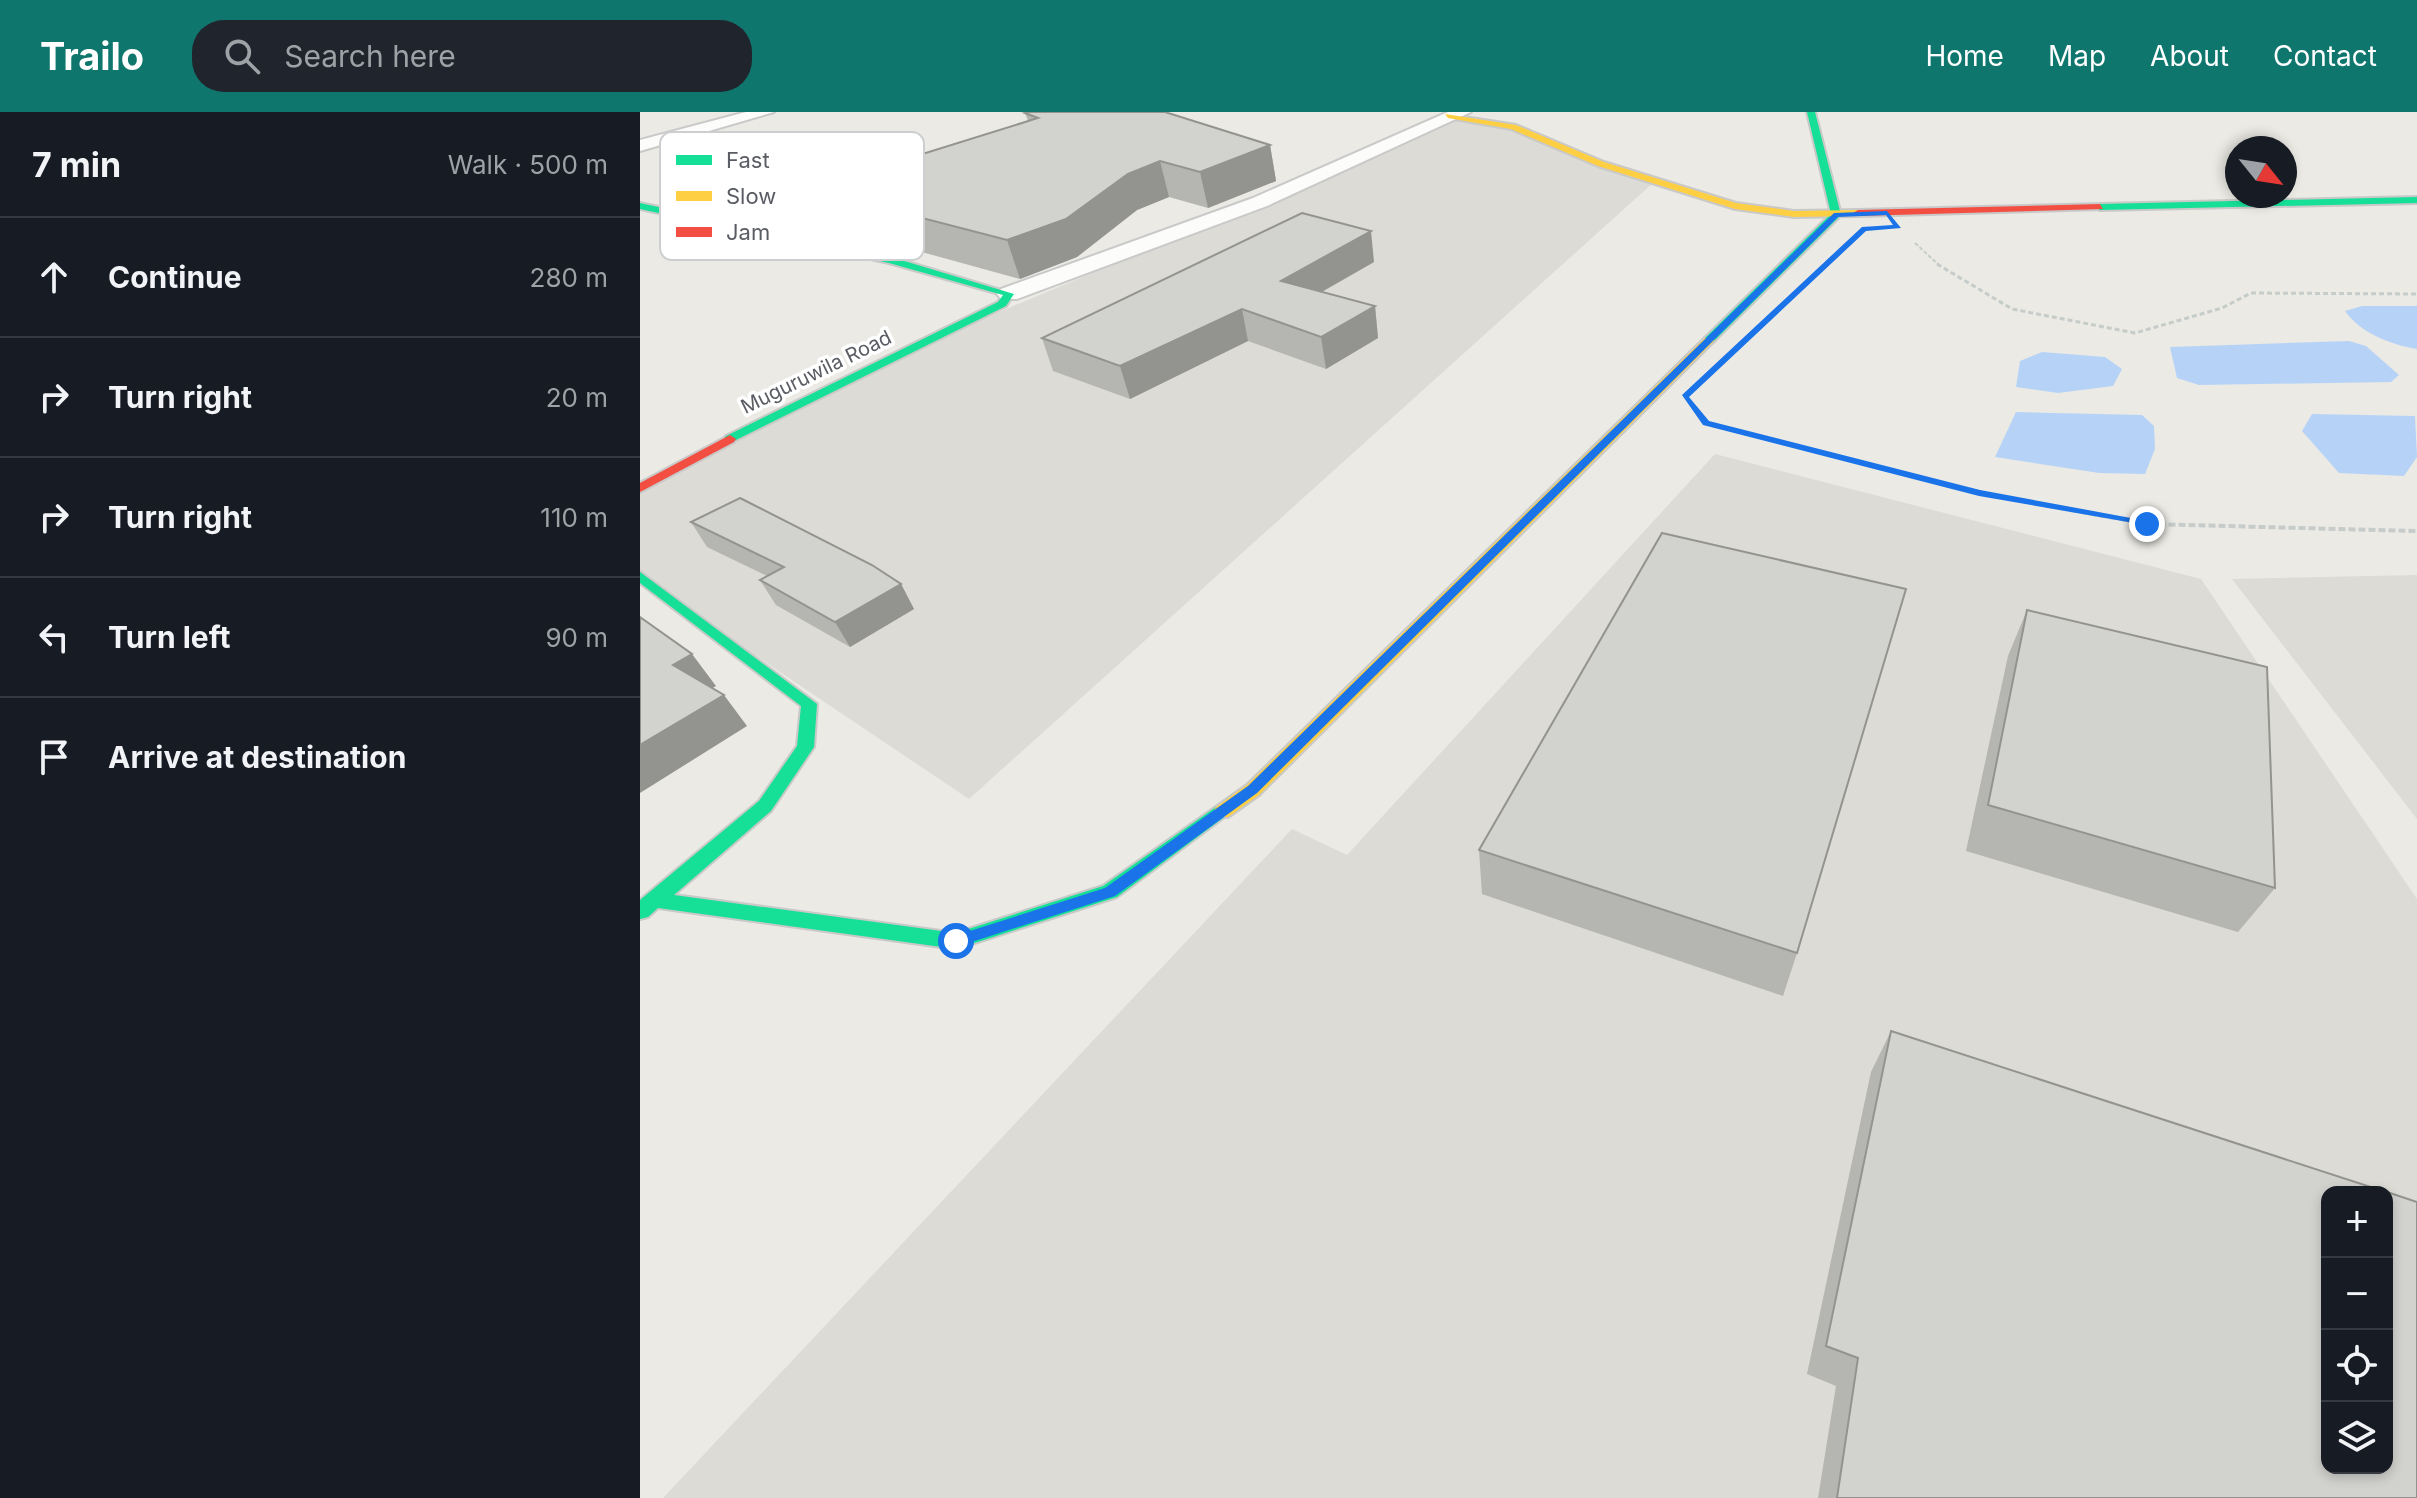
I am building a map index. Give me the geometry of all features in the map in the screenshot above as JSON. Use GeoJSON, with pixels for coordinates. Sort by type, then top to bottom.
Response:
{"type":"FeatureCollection","features":[{"type":"Feature","properties":{"kind":"street"},"geometry":{"type":"LineString","coordinates":[[691,132],[765,112]]}},
{"type":"Feature","properties":{"kind":"street"},"geometry":{"type":"LineString","coordinates":[[1811,112],[1836,215]]}},
{"type":"Feature","properties":{"kind":"street"},"geometry":{"type":"LineString","coordinates":[[891,260],[1009,294],[1260,202],[1455,114],[1521,129],[1601,164],[1735,206],[1794,214],[2417,200]]}},
{"type":"Feature","properties":{"kind":"street"},"geometry":{"type":"LineString","coordinates":[[640,146],[660,141]]}},
{"type":"Feature","properties":{"kind":"street"},"geometry":{"type":"LineString","coordinates":[[640,206],[660,210]]}},
{"type":"Feature","properties":{"kind":"street"},"geometry":{"type":"LineString","coordinates":[[656,900],[956,941],[1110,892],[1253,790],[1836,215]]}},
{"type":"Feature","properties":{"kind":"street","name":"Muguruwila Road"},"geometry":{"type":"LineString","coordinates":[[640,488],[727,441],[1002,304],[1009,294]]}},
{"type":"Feature","properties":{"kind":"street"},"geometry":{"type":"LineString","coordinates":[[640,576],[809,704],[805,747],[765,806],[640,911]]}},
{"type":"Feature","properties":{"kind":"path"},"geometry":{"type":"LineString","coordinates":[[1887,213],[1934,263],[2012,309],[2135,333],[2222,308],[2251,293],[2417,294]]}},
{"type":"Feature","properties":{"kind":"path"},"geometry":{"type":"LineString","coordinates":[[1692,405],[1706,423],[1979,493],[2147,524],[2417,531]]}},
{"type":"Feature","properties":{"kind":"shaded area"},"geometry":{"type":"Polygon","coordinates":[[[1445,119],[1523,133],[1654,182],[969,799],[640,578],[640,487],[992,315],[1254,205],[1445,119]]]}},
{"type":"Feature","properties":{"kind":"shaded area"},"geometry":{"type":"Polygon","coordinates":[[[1715,454],[2201,579],[2417,899],[2417,1498],[663,1498],[1292,829],[1347,855],[1715,454]]]}},
{"type":"Feature","properties":{"kind":"shaded area"},"geometry":{"type":"Polygon","coordinates":[[[2417,575],[2417,819],[2232,579],[2417,575]]]}},
{"type":"Feature","properties":{"kind":"water"},"geometry":{"type":"Polygon","coordinates":[[[2362,306],[2417,306],[2417,349],[2377,337],[2359,326],[2345,311],[2362,306]]]}},
{"type":"Feature","properties":{"kind":"water"},"geometry":{"type":"Polygon","coordinates":[[[2349,341],[2366,346],[2399,375],[2391,382],[2199,385],[2177,378],[2170,347],[2349,341]]]}},
{"type":"Feature","properties":{"kind":"water"},"geometry":{"type":"Polygon","coordinates":[[[2042,352],[2105,357],[2122,369],[2113,386],[2058,393],[2016,387],[2020,361],[2042,352]]]}},
{"type":"Feature","properties":{"kind":"water"},"geometry":{"type":"Polygon","coordinates":[[[2016,412],[2142,415],[2154,426],[2155,449],[2145,474],[2099,473],[1995,457],[2016,412]]]}},
{"type":"Feature","properties":{"kind":"water"},"geometry":{"type":"Polygon","coordinates":[[[2312,414],[2415,416],[2417,457],[2404,476],[2339,473],[2302,431],[2312,414]]]}},
{"type":"Feature","properties":{"kind":"building"},"geometry":{"type":"Polygon","coordinates":[[[1165,112],[1270,145],[1200,172],[1160,161],[1128,174],[1066,219],[1007,240],[924,219],[924,154],[1038,118],[1025,113],[1165,112]]]}},
{"type":"Feature","properties":{"kind":"building"},"geometry":{"type":"Polygon","coordinates":[[[1302,213],[1371,231],[1281,281],[1375,306],[1321,337],[1242,309],[1120,366],[1042,338],[1302,213]]]}},
{"type":"Feature","properties":{"kind":"building"},"geometry":{"type":"Polygon","coordinates":[[[740,498],[872,565],[901,584],[835,622],[760,580],[784,567],[691,522],[740,498]]]}},
{"type":"Feature","properties":{"kind":"building"},"geometry":{"type":"Polygon","coordinates":[[[1662,533],[1906,589],[1797,953],[1479,850],[1662,533]]]}},
{"type":"Feature","properties":{"kind":"building"},"geometry":{"type":"Polygon","coordinates":[[[2027,610],[2267,667],[2275,888],[1988,805],[2027,610]]]}},
{"type":"Feature","properties":{"kind":"building"},"geometry":{"type":"Polygon","coordinates":[[[640,617],[692,654],[673,665],[724,695],[640,745],[640,617]]]}},
{"type":"Feature","properties":{"kind":"building"},"geometry":{"type":"Polygon","coordinates":[[[1891,1031],[2368,1186],[2321,1186],[2321,1474],[2393,1474],[2393,1194],[2417,1202],[2417,1498],[1837,1498],[1858,1358],[1826,1346],[1891,1031]]]}},
{"type":"Feature","properties":{"kind":"traffic: fast"},"geometry":{"type":"LineString","coordinates":[[1709,340],[1836,215],[1811,112]]}},
{"type":"Feature","properties":{"kind":"traffic: fast"},"geometry":{"type":"LineString","coordinates":[[2100,207],[2417,200]]}},
{"type":"Feature","properties":{"kind":"traffic: fast"},"geometry":{"type":"LineString","coordinates":[[640,206],[660,210]]}},
{"type":"Feature","properties":{"kind":"traffic: fast"},"geometry":{"type":"LineString","coordinates":[[730,439],[1002,304],[1009,294],[891,260]]}},
{"type":"Feature","properties":{"kind":"traffic: fast"},"geometry":{"type":"LineString","coordinates":[[640,576],[809,704],[805,747],[765,806],[641,911]]}},
{"type":"Feature","properties":{"kind":"traffic: fast"},"geometry":{"type":"LineString","coordinates":[[656,900],[956,941],[1110,892],[1222,812]]}},
{"type":"Feature","properties":{"kind":"traffic: slow"},"geometry":{"type":"LineString","coordinates":[[1448,116],[1513,127],[1601,164],[1735,206],[1794,214],[1858,213]]}},
{"type":"Feature","properties":{"kind":"traffic: slow"},"geometry":{"type":"LineString","coordinates":[[1222,812],[1253,790],[1709,340]]}},
{"type":"Feature","properties":{"kind":"traffic: jam"},"geometry":{"type":"LineString","coordinates":[[1858,213],[2100,207]]}},
{"type":"Feature","properties":{"kind":"traffic: jam"},"geometry":{"type":"LineString","coordinates":[[640,488],[730,439]]}},
{"type":"Feature","properties":{"kind":"route"},"geometry":{"type":"LineString","coordinates":[[956,941],[1110,892],[1253,790],[1836,215],[1887,213],[1898,226],[1864,229],[1685,397],[1706,423],[1979,493],[2147,524]]}}]}
